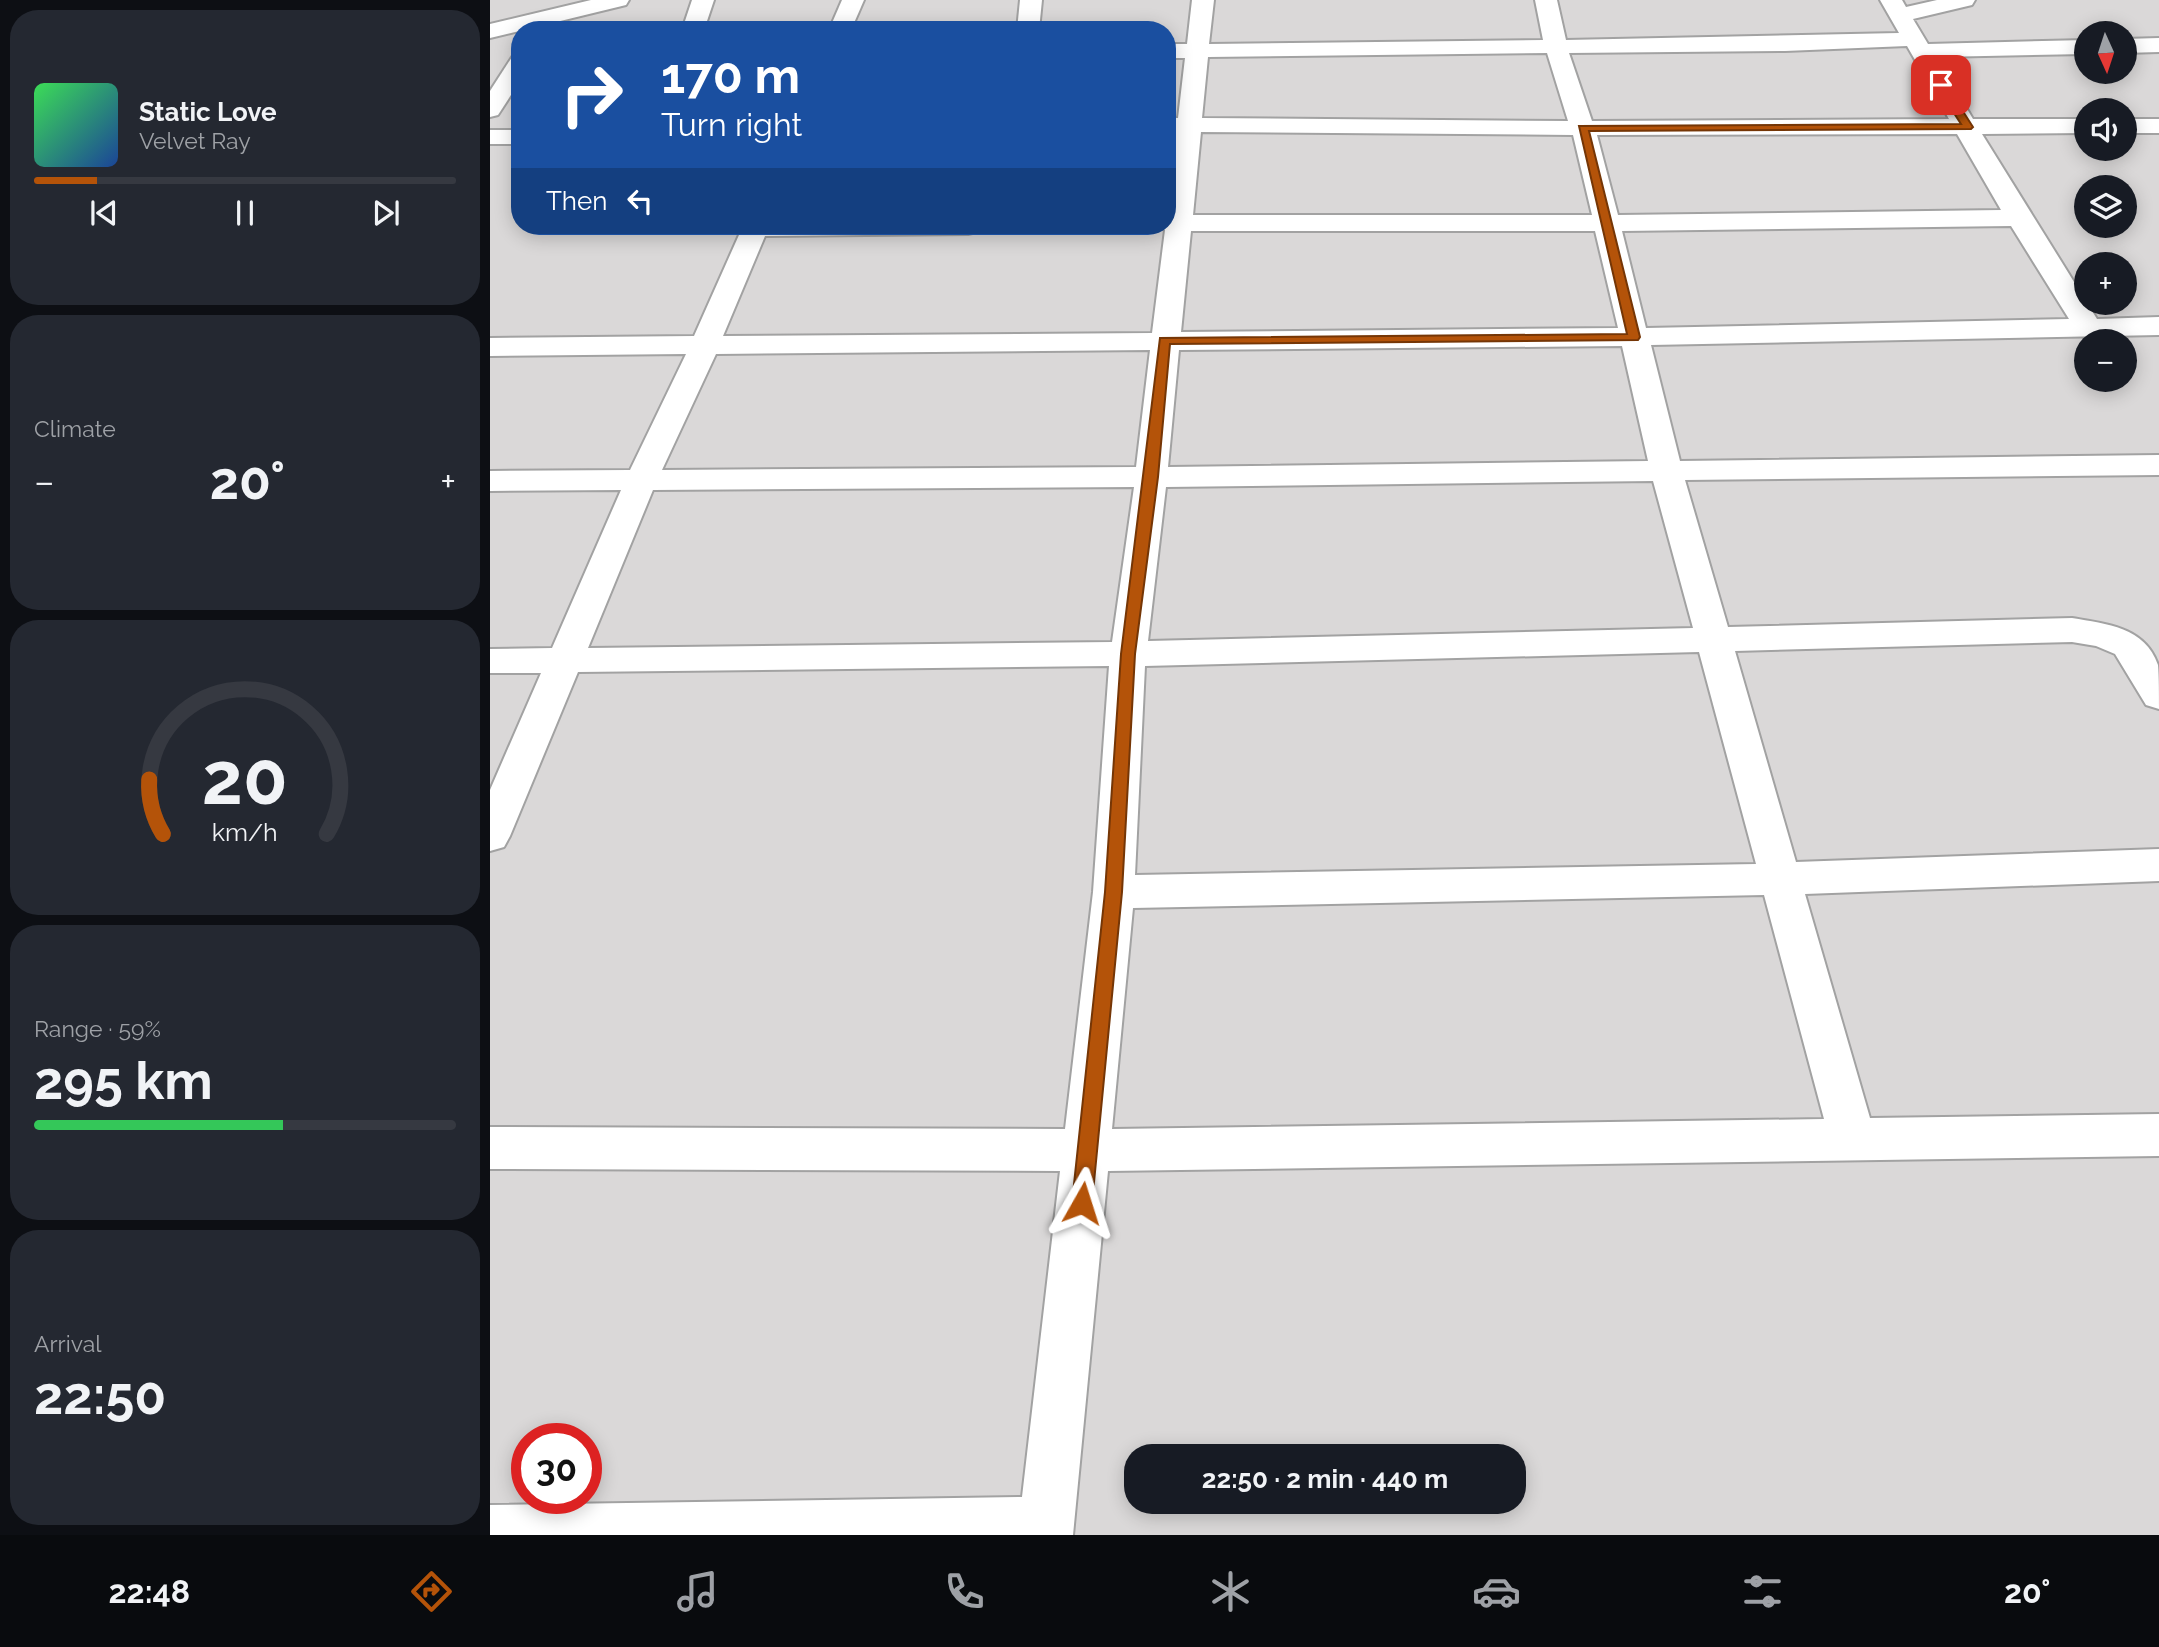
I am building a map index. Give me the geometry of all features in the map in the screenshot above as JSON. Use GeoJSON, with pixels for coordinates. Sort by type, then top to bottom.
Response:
{"type":"FeatureCollection","features":[{"type":"Feature","properties":{"kind":"street"},"geometry":{"type":"LineString","coordinates":[[541,21],[553,0]]}},
{"type":"Feature","properties":{"kind":"street"},"geometry":{"type":"LineString","coordinates":[[552,21],[618,0]]}},
{"type":"Feature","properties":{"kind":"street"},"geometry":{"type":"LineString","coordinates":[[695,21],[703,0]]}},
{"type":"Feature","properties":{"kind":"street"},"geometry":{"type":"LineString","coordinates":[[844,21],[853,0]]}},
{"type":"Feature","properties":{"kind":"street"},"geometry":{"type":"LineString","coordinates":[[1029,21],[1031,0]]}},
{"type":"Feature","properties":{"kind":"street"},"geometry":{"type":"LineString","coordinates":[[1176,164],[1183,51],[1203,0]]}},
{"type":"Feature","properties":{"kind":"street"},"geometry":{"type":"LineString","coordinates":[[1546,0],[1556,47],[1583,128],[1666,469],[1853,1140]]}},
{"type":"Feature","properties":{"kind":"street"},"geometry":{"type":"LineString","coordinates":[[1964,0],[1896,8],[2019,218],[2089,328]]}},
{"type":"Feature","properties":{"kind":"street"},"geometry":{"type":"LineString","coordinates":[[490,32],[511,29]]}},
{"type":"Feature","properties":{"kind":"street"},"geometry":{"type":"LineString","coordinates":[[1183,51],[1918,45],[2074,47]]}},
{"type":"Feature","properties":{"kind":"street"},"geometry":{"type":"LineString","coordinates":[[2137,46],[2159,45]]}},
{"type":"Feature","properties":{"kind":"street"},"geometry":{"type":"LineString","coordinates":[[490,110],[511,76]]}},
{"type":"Feature","properties":{"kind":"street"},"geometry":{"type":"LineString","coordinates":[[1178,124],[1583,128],[2074,126]]}},
{"type":"Feature","properties":{"kind":"street"},"geometry":{"type":"LineString","coordinates":[[2137,126],[2159,126]]}},
{"type":"Feature","properties":{"kind":"street"},"geometry":{"type":"LineString","coordinates":[[490,137],[511,137]]}},
{"type":"Feature","properties":{"kind":"street"},"geometry":{"type":"LineString","coordinates":[[1176,223],[1607,223],[2019,218]]}},
{"type":"Feature","properties":{"kind":"street"},"geometry":{"type":"LineString","coordinates":[[490,836],[641,481],[705,345],[752,235]]}},
{"type":"Feature","properties":{"kind":"street"},"geometry":{"type":"LineString","coordinates":[[490,1533],[1045,1529],[1114,892],[1128,654],[1151,477],[1172,235]]}},
{"type":"Feature","properties":{"kind":"street"},"geometry":{"type":"LineString","coordinates":[[490,347],[1634,337],[2159,326]]}},
{"type":"Feature","properties":{"kind":"street"},"geometry":{"type":"LineString","coordinates":[[490,481],[1151,477],[2159,465]]}},
{"type":"Feature","properties":{"kind":"street"},"geometry":{"type":"LineString","coordinates":[[490,661],[1128,654],[2072,629],[2103,635],[2128,645],[2159,696]]}},
{"type":"Feature","properties":{"kind":"street"},"geometry":{"type":"LineString","coordinates":[[1114,892],[1780,879],[2159,865]]}},
{"type":"Feature","properties":{"kind":"street"},"geometry":{"type":"LineString","coordinates":[[490,1148],[1088,1150],[2159,1135]]}},
{"type":"Feature","properties":{"kind":"shaded area"},"geometry":{"type":"Polygon","coordinates":[[[490,0],[2159,0],[2159,1535],[490,1535],[490,0]]]}},
{"type":"Feature","properties":{"kind":"route"},"geometry":{"type":"LineString","coordinates":[[1082,1203],[1114,892],[1128,654],[1151,477],[1164,341],[1634,337],[1583,128],[1968,127],[1941,85]]}}]}
